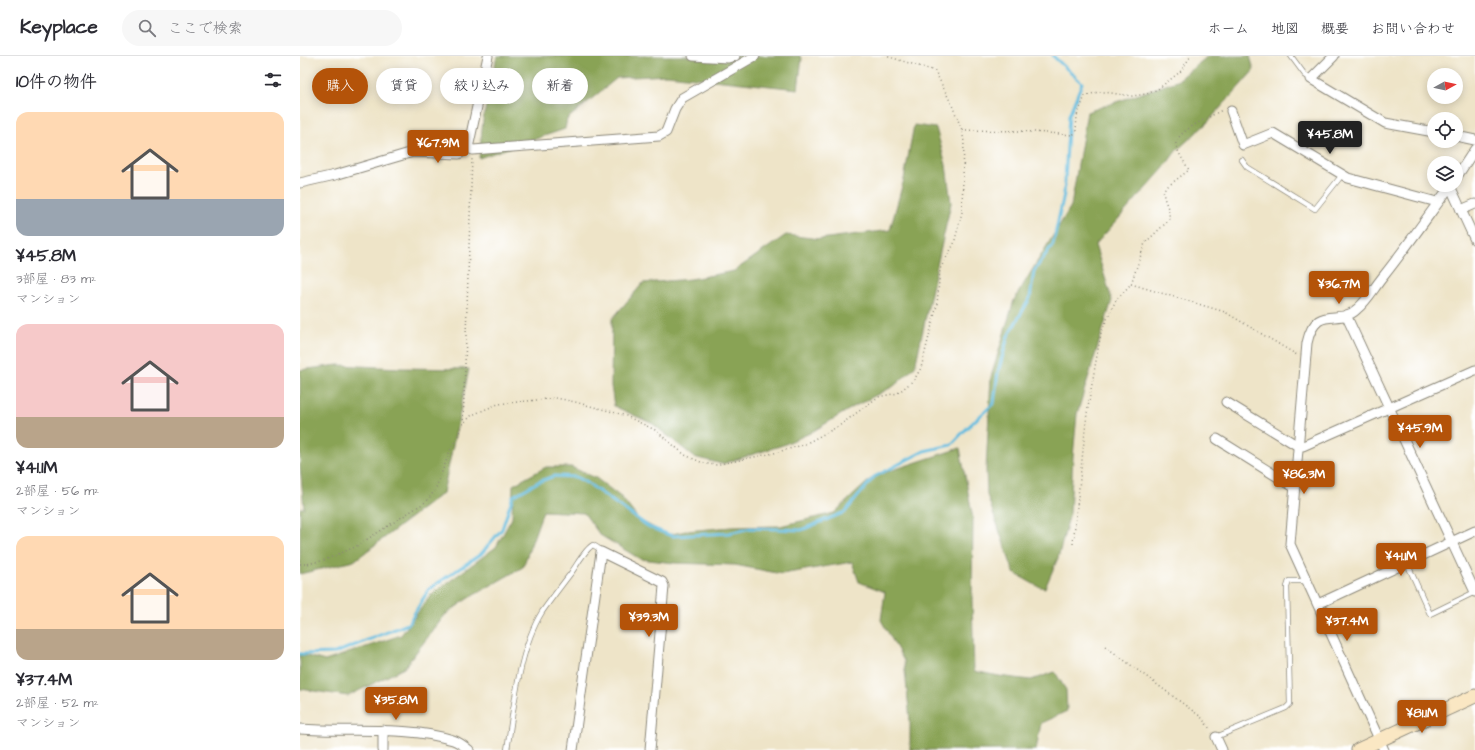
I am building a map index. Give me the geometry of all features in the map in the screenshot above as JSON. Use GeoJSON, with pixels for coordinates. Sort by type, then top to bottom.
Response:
{"type":"FeatureCollection","features":[{"type":"Feature","properties":{"kind":"street"},"geometry":{"type":"LineString","coordinates":[[470,149],[488,56]]}},
{"type":"Feature","properties":{"kind":"street"},"geometry":{"type":"LineString","coordinates":[[693,56],[728,58],[735,56]]}},
{"type":"Feature","properties":{"kind":"street"},"geometry":{"type":"LineString","coordinates":[[300,183],[335,175],[413,152],[459,154],[470,149],[659,136],[666,132],[675,109],[682,98],[755,56]]}},
{"type":"Feature","properties":{"kind":"street"},"geometry":{"type":"LineString","coordinates":[[1334,56],[1311,79],[1385,123],[1427,131]]}},
{"type":"Feature","properties":{"kind":"street"},"geometry":{"type":"LineString","coordinates":[[1231,111],[1243,145],[1273,133],[1348,178],[1437,202]]}},
{"type":"Feature","properties":{"kind":"street"},"geometry":{"type":"LineString","coordinates":[[1463,137],[1475,140]]}},
{"type":"Feature","properties":{"kind":"street"},"geometry":{"type":"LineString","coordinates":[[1463,167],[1475,149]]}},
{"type":"Feature","properties":{"kind":"street"},"geometry":{"type":"LineString","coordinates":[[1382,745],[1290,544],[1305,361],[1309,334],[1315,324],[1319,320],[1346,315],[1358,309],[1446,192]]}},
{"type":"Feature","properties":{"kind":"street"},"geometry":{"type":"LineString","coordinates":[[1454,192],[1475,240]]}},
{"type":"Feature","properties":{"kind":"street"},"geometry":{"type":"LineString","coordinates":[[1461,210],[1475,204]]}},
{"type":"Feature","properties":{"kind":"street"},"geometry":{"type":"LineString","coordinates":[[1346,315],[1475,592]]}},
{"type":"Feature","properties":{"kind":"street"},"geometry":{"type":"LineString","coordinates":[[1226,402],[1298,446],[1303,446],[1475,370]]}},
{"type":"Feature","properties":{"kind":"street"},"geometry":{"type":"LineString","coordinates":[[1217,439],[1294,487]]}},
{"type":"Feature","properties":{"kind":"street"},"geometry":{"type":"LineString","coordinates":[[1318,604],[1475,531]]}},
{"type":"Feature","properties":{"kind":"street"},"geometry":{"type":"LineString","coordinates":[[573,750],[601,552],[662,582],[664,586],[650,750]]}},
{"type":"Feature","properties":{"kind":"street"},"geometry":{"type":"LineString","coordinates":[[1358,750],[1382,745],[1475,696]]}},
{"type":"Feature","properties":{"kind":"street"},"geometry":{"type":"LineString","coordinates":[[300,729],[383,730],[417,733],[454,740],[469,750]]}},
{"type":"Feature","properties":{"kind":"street"},"geometry":{"type":"LineString","coordinates":[[383,730],[383,750]]}},
{"type":"Feature","properties":{"kind":"street"},"geometry":{"type":"LineString","coordinates":[[1216,737],[1222,750]]}},
{"type":"Feature","properties":{"kind":"lane"},"geometry":{"type":"LineString","coordinates":[[1292,56],[1306,75],[1311,79]]}},
{"type":"Feature","properties":{"kind":"lane"},"geometry":{"type":"LineString","coordinates":[[1242,160],[1247,167],[1315,210],[1342,175]]}},
{"type":"Feature","properties":{"kind":"lane"},"geometry":{"type":"LineString","coordinates":[[507,750],[521,666],[527,646],[541,613],[580,561],[588,547],[593,545],[601,552]]}},
{"type":"Feature","properties":{"kind":"lane"},"geometry":{"type":"LineString","coordinates":[[1407,563],[1430,614],[1475,592]]}},
{"type":"Feature","properties":{"kind":"lane"},"geometry":{"type":"LineString","coordinates":[[1216,737],[1286,708],[1290,704],[1287,587],[1288,581],[1307,581]]}},
{"type":"Feature","properties":{"kind":"path"},"geometry":{"type":"LineString","coordinates":[[300,564],[325,560],[355,547],[427,501],[435,490],[450,451],[463,424],[472,415],[498,404],[556,398],[624,415],[655,430],[685,456],[703,463],[715,465],[774,453],[803,445],[839,426],[878,397],[898,393],[914,380],[921,368],[937,305],[940,269],[954,244],[962,212],[964,142],[962,130],[952,105],[935,71],[886,56]]}},
{"type":"Feature","properties":{"kind":"path"},"geometry":{"type":"LineString","coordinates":[[962,130],[1021,131],[1073,135],[1076,131],[1077,116],[1085,96],[1098,92],[1132,96],[1148,94],[1158,89],[1180,72],[1191,56]]}},
{"type":"Feature","properties":{"kind":"path"},"geometry":{"type":"LineString","coordinates":[[1073,544],[1087,413],[1101,332],[1116,300],[1131,284],[1145,243],[1168,221],[1170,213],[1163,193],[1164,189],[1189,170],[1176,146],[1178,138],[1184,131],[1224,109],[1231,111]]}},
{"type":"Feature","properties":{"kind":"path"},"geometry":{"type":"LineString","coordinates":[[463,424],[470,149]]}},
{"type":"Feature","properties":{"kind":"path"},"geometry":{"type":"LineString","coordinates":[[1131,284],[1225,312],[1305,361]]}},
{"type":"Feature","properties":{"kind":"path"},"geometry":{"type":"LineString","coordinates":[[1106,646],[1201,717],[1216,737]]}},
{"type":"Feature","properties":{"kind":"green space"},"geometry":{"type":"Polygon","coordinates":[[[497,56],[800,56],[802,58],[798,89],[667,75],[617,78],[588,102],[588,68],[532,68],[532,104],[585,104],[567,119],[565,129],[479,158],[483,120],[486,104],[524,104],[524,68],[494,68],[497,56]]]}},
{"type":"Feature","properties":{"kind":"green space"},"geometry":{"type":"Polygon","coordinates":[[[1208,56],[1250,56],[1254,70],[1207,123],[1176,151],[1163,169],[1095,245],[1112,300],[1077,414],[1070,513],[1058,558],[1045,588],[1037,586],[1014,573],[987,495],[986,469],[991,377],[1014,300],[1071,206],[1087,112],[1177,81],[1208,56]]]}},
{"type":"Feature","properties":{"kind":"green space"},"geometry":{"type":"Polygon","coordinates":[[[914,125],[936,128],[946,165],[951,203],[915,367],[894,386],[855,406],[810,433],[783,445],[722,464],[694,457],[653,424],[614,406],[611,386],[612,319],[643,283],[691,279],[734,271],[786,235],[820,239],[890,230],[904,179],[914,125]]]}},
{"type":"Feature","properties":{"kind":"green space"},"geometry":{"type":"Polygon","coordinates":[[[338,365],[469,369],[443,493],[354,561],[300,574],[300,508],[304,508],[300,465],[300,370],[338,365]]]}},
{"type":"Feature","properties":{"kind":"green space"},"geometry":{"type":"Polygon","coordinates":[[[960,448],[973,519],[972,600],[974,671],[1031,680],[1055,672],[1066,690],[1067,711],[1041,723],[1036,750],[910,750],[910,720],[904,661],[881,620],[885,592],[859,582],[852,562],[782,574],[735,565],[674,563],[640,559],[600,535],[584,513],[543,511],[523,567],[467,599],[445,615],[404,668],[348,696],[300,689],[300,654],[325,661],[401,635],[431,595],[496,547],[512,518],[513,485],[546,467],[571,467],[596,478],[622,498],[639,520],[668,535],[686,531],[731,527],[780,526],[834,513],[874,476],[960,448]]]}},
{"type":"Feature","properties":{"kind":"waterway"},"geometry":{"type":"LineString","coordinates":[[300,654],[335,653],[408,624],[429,589],[481,554],[502,529],[513,496],[538,482],[554,476],[576,477],[590,485],[649,527],[672,536],[729,533],[751,528],[801,530],[845,512],[874,477],[924,451],[951,445],[994,403],[998,372],[1008,336],[1030,298],[1034,271],[1053,244],[1064,194],[1069,115],[1082,83],[1053,56]]}}]}
